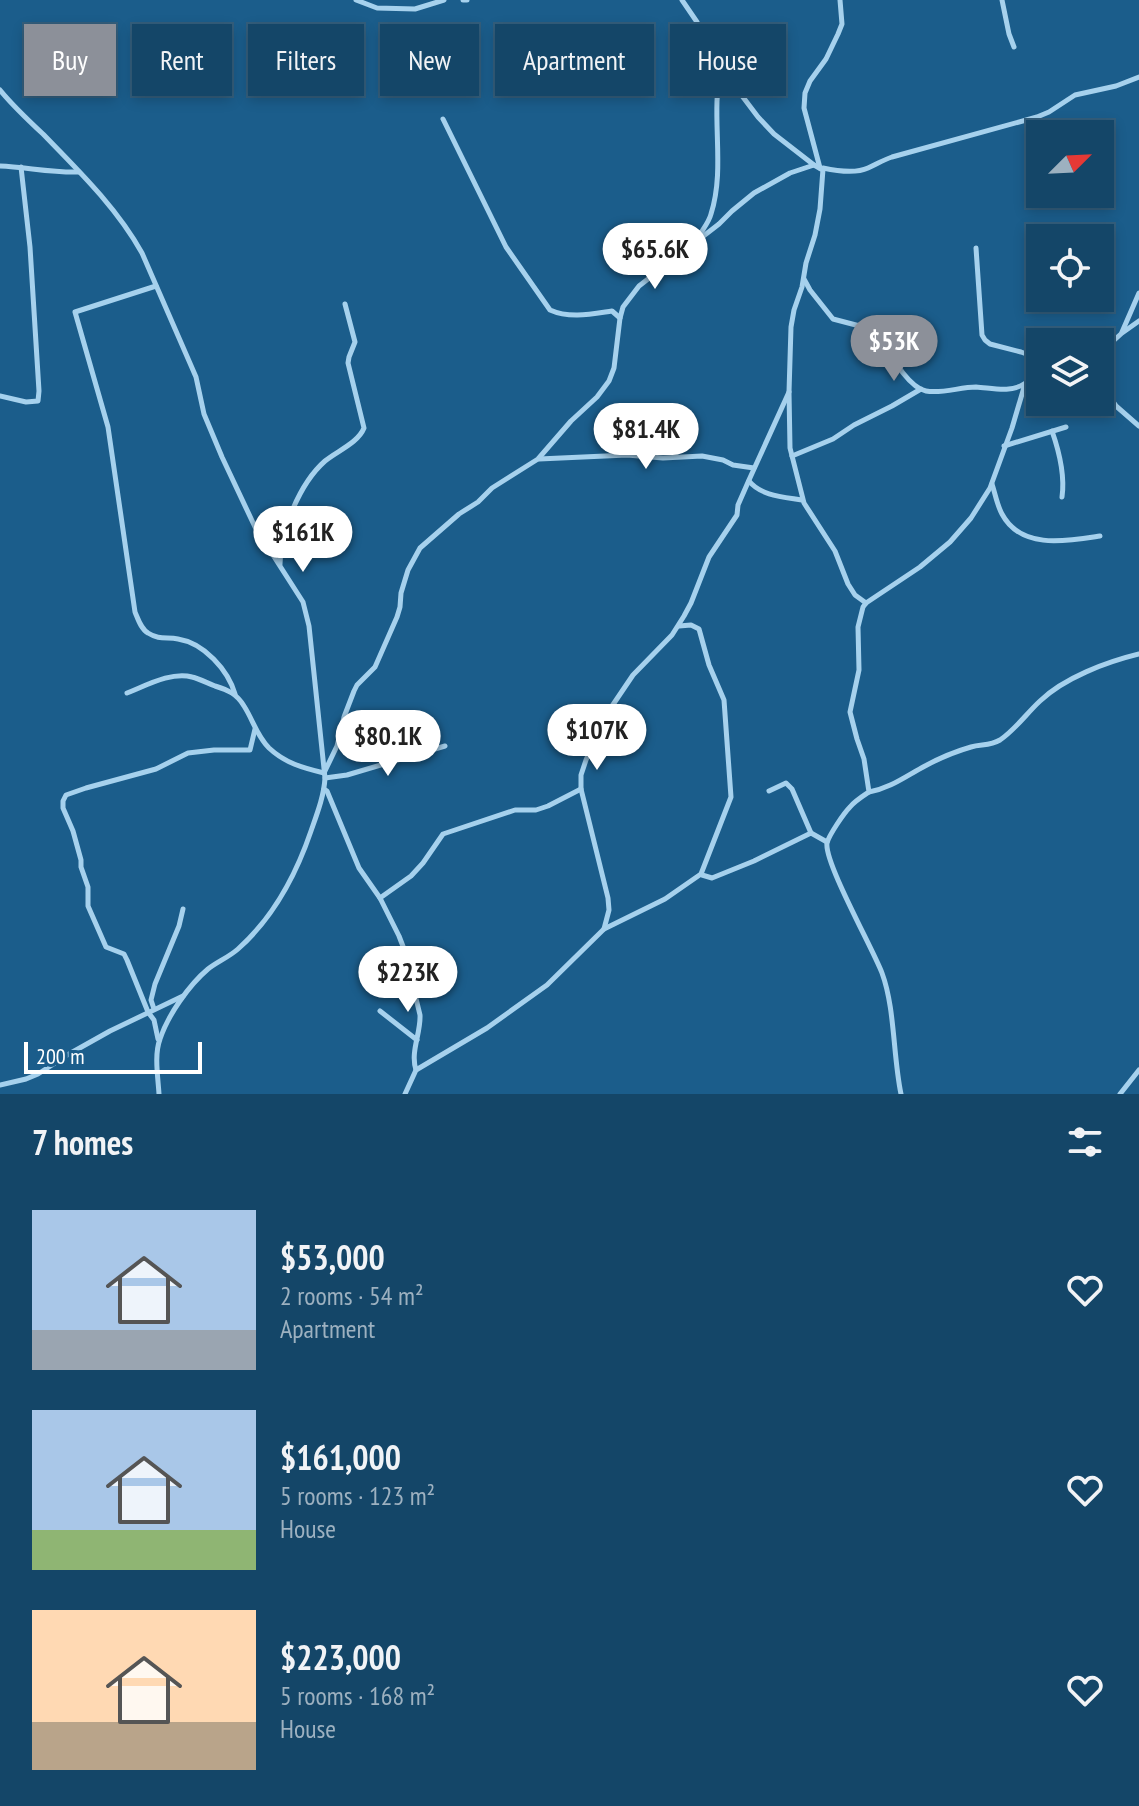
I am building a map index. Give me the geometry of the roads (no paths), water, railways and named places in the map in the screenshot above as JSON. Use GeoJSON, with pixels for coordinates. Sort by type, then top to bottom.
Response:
{"type":"FeatureCollection","features":[{"type":"Feature","properties":{"kind":"street"},"geometry":{"type":"LineString","coordinates":[[356,0],[377,8],[391,9],[423,8],[444,0]]}},
{"type":"Feature","properties":{"kind":"street"},"geometry":{"type":"LineString","coordinates":[[682,0],[698,24]]}},
{"type":"Feature","properties":{"kind":"street"},"geometry":{"type":"LineString","coordinates":[[841,0],[842,24],[826,59],[805,93],[804,108],[822,168],[820,209],[791,327],[789,392],[792,456],[802,500],[835,551],[848,584],[866,603]]}},
{"type":"Feature","properties":{"kind":"street"},"geometry":{"type":"LineString","coordinates":[[1002,0],[1014,47]]}},
{"type":"Feature","properties":{"kind":"street"},"geometry":{"type":"LineString","coordinates":[[742,96],[774,134],[814,165],[851,172],[868,169],[881,160],[1037,117],[1075,95],[1116,86],[1139,77]]}},
{"type":"Feature","properties":{"kind":"street"},"geometry":{"type":"LineString","coordinates":[[0,90],[79,172],[134,240],[196,377],[204,414],[222,457],[255,527],[303,602],[309,626],[324,789],[302,856],[273,910],[254,934],[209,969],[184,995],[159,1042]]}},
{"type":"Feature","properties":{"kind":"street"},"geometry":{"type":"LineString","coordinates":[[697,241],[709,220],[715,195],[716,96]]}},
{"type":"Feature","properties":{"kind":"street"},"geometry":{"type":"LineString","coordinates":[[443,119],[506,247],[550,310],[573,316],[612,311],[620,318]]}},
{"type":"Feature","properties":{"kind":"street"},"geometry":{"type":"LineString","coordinates":[[324,775],[337,746],[354,691],[375,667],[397,617],[408,570],[420,548],[492,488],[538,459],[597,397],[614,368],[623,307],[639,286],[754,193],[790,173],[814,165]]}},
{"type":"Feature","properties":{"kind":"street"},"geometry":{"type":"LineString","coordinates":[[0,166],[57,173],[79,172]]}},
{"type":"Feature","properties":{"kind":"street"},"geometry":{"type":"LineString","coordinates":[[0,396],[32,402],[38,401],[39,391],[30,247],[21,167]]}},
{"type":"Feature","properties":{"kind":"street"},"geometry":{"type":"LineString","coordinates":[[976,248],[982,335],[990,344],[1026,354]]}},
{"type":"Feature","properties":{"kind":"street"},"geometry":{"type":"LineString","coordinates":[[803,279],[833,319],[875,330],[900,369],[921,389],[970,387],[1012,390],[1025,384]]}},
{"type":"Feature","properties":{"kind":"street"},"geometry":{"type":"LineString","coordinates":[[156,286],[75,312],[108,427],[135,612],[144,631],[160,639],[178,639],[201,647],[232,684],[267,746],[281,758],[308,769],[324,775],[347,775],[445,746]]}},
{"type":"Feature","properties":{"kind":"street"},"geometry":{"type":"LineString","coordinates":[[1122,333],[1139,293]]}},
{"type":"Feature","properties":{"kind":"street"},"geometry":{"type":"LineString","coordinates":[[280,565],[285,532],[300,494],[316,470],[359,437],[364,428],[348,363],[355,342],[345,304]]}},
{"type":"Feature","properties":{"kind":"street"},"geometry":{"type":"LineString","coordinates":[[1114,340],[1139,321]]}},
{"type":"Feature","properties":{"kind":"street"},"geometry":{"type":"LineString","coordinates":[[869,792],[864,759],[850,712],[859,670],[858,627],[863,607],[920,567],[950,542],[971,518],[991,483],[1025,384]]}},
{"type":"Feature","properties":{"kind":"street"},"geometry":{"type":"LineString","coordinates":[[792,456],[833,439],[921,389]]}},
{"type":"Feature","properties":{"kind":"street"},"geometry":{"type":"LineString","coordinates":[[604,929],[609,910],[608,898],[581,789],[581,775],[606,715],[633,675],[678,627],[709,557],[737,515],[738,505],[789,392]]}},
{"type":"Feature","properties":{"kind":"street"},"geometry":{"type":"LineString","coordinates":[[1114,403],[1139,426]]}},
{"type":"Feature","properties":{"kind":"street"},"geometry":{"type":"LineString","coordinates":[[1004,446],[1066,427]]}},
{"type":"Feature","properties":{"kind":"street"},"geometry":{"type":"LineString","coordinates":[[1052,431],[1059,461],[1062,497]]}},
{"type":"Feature","properties":{"kind":"street"},"geometry":{"type":"LineString","coordinates":[[538,459],[702,456],[754,468]]}},
{"type":"Feature","properties":{"kind":"street"},"geometry":{"type":"LineString","coordinates":[[749,480],[755,488],[772,495],[802,500]]}},
{"type":"Feature","properties":{"kind":"street"},"geometry":{"type":"LineString","coordinates":[[991,483],[1001,514],[1032,539],[1048,542],[1100,536]]}},
{"type":"Feature","properties":{"kind":"street"},"geometry":{"type":"LineString","coordinates":[[405,1094],[416,1070],[487,1028],[547,985],[604,929],[665,899],[701,874],[731,797],[724,700],[709,665],[699,629],[691,625],[678,627]]}},
{"type":"Feature","properties":{"kind":"street"},"geometry":{"type":"LineString","coordinates":[[901,1094],[889,997],[883,974],[828,855],[827,842],[850,806],[869,792],[899,782],[924,766],[962,750],[994,743],[1051,692],[1100,665],[1139,654]]}},
{"type":"Feature","properties":{"kind":"street"},"geometry":{"type":"LineString","coordinates":[[127,693],[162,680],[191,676],[235,694]]}},
{"type":"Feature","properties":{"kind":"street"},"geometry":{"type":"LineString","coordinates":[[159,1094],[159,1042],[154,1020],[124,954],[106,947],[95,923],[88,906],[88,887],[63,801],[66,795],[156,769],[188,753],[250,750],[255,728]]}},
{"type":"Feature","properties":{"kind":"street"},"geometry":{"type":"LineString","coordinates":[[769,791],[786,783],[792,789],[811,833],[827,842]]}},
{"type":"Feature","properties":{"kind":"street"},"geometry":{"type":"LineString","coordinates":[[324,789],[340,818],[359,868],[380,898],[404,949],[421,1023],[413,1058],[416,1070]]}},
{"type":"Feature","properties":{"kind":"street"},"geometry":{"type":"LineString","coordinates":[[380,898],[411,876],[443,834],[515,810],[536,810],[581,789]]}},
{"type":"Feature","properties":{"kind":"street"},"geometry":{"type":"LineString","coordinates":[[701,874],[712,878],[811,833]]}},
{"type":"Feature","properties":{"kind":"street"},"geometry":{"type":"LineString","coordinates":[[151,1011],[155,984],[183,909]]}},
{"type":"Feature","properties":{"kind":"street"},"geometry":{"type":"LineString","coordinates":[[0,1085],[38,1074],[81,1047],[184,995]]}},
{"type":"Feature","properties":{"kind":"street"},"geometry":{"type":"LineString","coordinates":[[380,1011],[417,1040]]}},
{"type":"Feature","properties":{"kind":"street"},"geometry":{"type":"LineString","coordinates":[[1120,1094],[1139,1070]]}}]}
